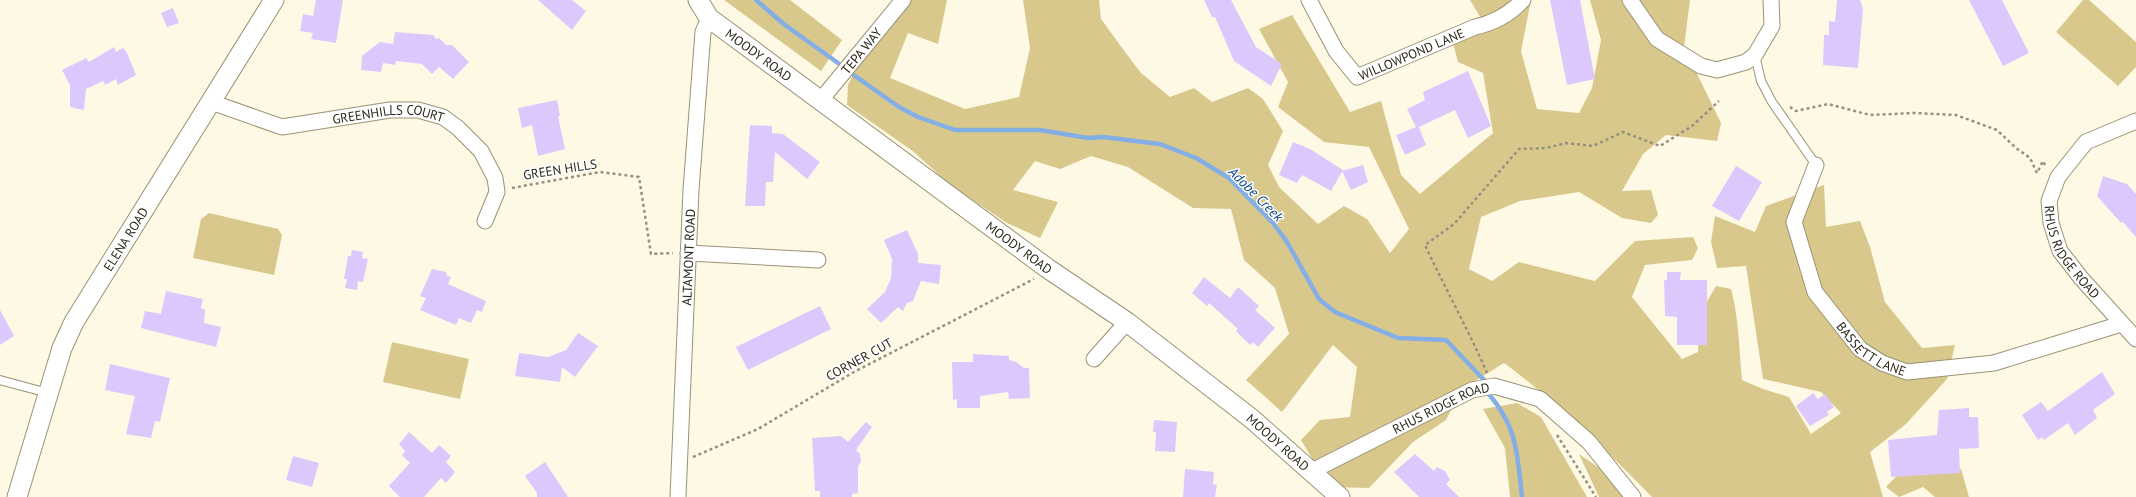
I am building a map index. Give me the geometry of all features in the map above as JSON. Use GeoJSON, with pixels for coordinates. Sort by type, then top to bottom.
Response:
{"type":"FeatureCollection","features":[{"type":"Feature","properties":{"kind":"street","name":"ELENA ROAD"},"geometry":{"type":"LineString","coordinates":[[16,497],[62,348],[74,322],[274,0]]}},
{"type":"Feature","properties":{"kind":"street","name":"MOODY ROAD"},"geometry":{"type":"LineString","coordinates":[[698,0],[709,18],[1047,268],[1127,322],[1252,419],[1340,497]]}},
{"type":"Feature","properties":{"kind":"street","name":"TEPA WAY"},"geometry":{"type":"LineString","coordinates":[[820,101],[903,0]]}},
{"type":"Feature","properties":{"kind":"street","name":"WILLOWPOND LANE"},"geometry":{"type":"LineString","coordinates":[[1309,0],[1336,51],[1357,77],[1476,26],[1486,24],[1512,11],[1523,0]]}},
{"type":"Feature","properties":{"kind":"street"},"geometry":{"type":"LineString","coordinates":[[1630,0],[1657,39],[1700,66],[1717,70],[1746,62],[1755,55],[1772,26],[1771,0]]}},
{"type":"Feature","properties":{"kind":"street","name":"ALTAMONT ROAD"},"geometry":{"type":"LineString","coordinates":[[678,497],[678,464],[688,253],[703,32],[709,18]]}},
{"type":"Feature","properties":{"kind":"street","name":"GREENHILLS COURT"},"geometry":{"type":"LineString","coordinates":[[211,102],[282,127],[390,110],[418,110],[443,117],[458,128],[481,151],[495,178],[497,192],[485,221]]}},
{"type":"Feature","properties":{"kind":"street","name":"RHUS RIDGE ROAD"},"geometry":{"type":"LineString","coordinates":[[2136,121],[2086,142],[2058,177],[2049,202],[2051,222],[2060,251],[2081,278],[2136,339]]}},
{"type":"Feature","properties":{"kind":"street","name":"BASSETT LANE"},"geometry":{"type":"LineString","coordinates":[[1816,165],[1794,222],[1815,292],[1860,349],[1882,363],[1907,372],[1994,363],[2121,324]]}},
{"type":"Feature","properties":{"kind":"street"},"geometry":{"type":"LineString","coordinates":[[688,253],[818,260]]}},
{"type":"Feature","properties":{"kind":"street"},"geometry":{"type":"LineString","coordinates":[[1094,359],[1127,322]]}},
{"type":"Feature","properties":{"kind":"street","name":"RHUS RIDGE ROAD"},"geometry":{"type":"LineString","coordinates":[[1312,471],[1472,390],[1494,386],[1540,399],[1589,442],[1633,497]]}},
{"type":"Feature","properties":{"kind":"lane"},"geometry":{"type":"LineString","coordinates":[[1755,55],[1761,81],[1783,119],[1816,165]]}},
{"type":"Feature","properties":{"kind":"lane"},"geometry":{"type":"LineString","coordinates":[[0,380],[48,393]]}},
{"type":"Feature","properties":{"kind":"path"},"geometry":{"type":"LineString","coordinates":[[1494,386],[1425,245],[1454,224],[1519,149],[1546,148],[1566,143],[1593,146],[1623,132],[1660,146],[1692,126],[1719,101]]}},
{"type":"Feature","properties":{"kind":"path"},"geometry":{"type":"LineString","coordinates":[[1783,119],[1784,102],[1796,111],[1828,104],[1870,115],[1914,113],[1956,115],[1996,130],[2030,158],[2037,172],[2043,161],[2046,166],[2046,173]]}},
{"type":"Feature","properties":{"kind":"path","name":"GREEN HILLS"},"geometry":{"type":"LineString","coordinates":[[495,178],[506,189],[600,172],[639,177],[650,254],[688,253]]}},
{"type":"Feature","properties":{"kind":"path","name":"CORNER CUT"},"geometry":{"type":"LineString","coordinates":[[678,464],[758,429],[854,372],[1035,278],[1047,268]]}},
{"type":"Feature","properties":{"kind":"path"},"geometry":{"type":"LineString","coordinates":[[1556,434],[1596,497]]}},
{"type":"Feature","properties":{"kind":"shaded area"},"geometry":{"type":"Polygon","coordinates":[[[724,0],[790,0],[842,40],[821,71],[724,0]]]}},
{"type":"Feature","properties":{"kind":"shaded area"},"geometry":{"type":"Polygon","coordinates":[[[903,0],[947,0],[938,44],[908,33],[890,78],[965,109],[1019,97],[1030,48],[1023,0],[1099,0],[1101,19],[1128,56],[1141,73],[1170,97],[1194,88],[1212,102],[1248,88],[1263,99],[1283,131],[1268,165],[1279,187],[1318,224],[1344,206],[1367,219],[1390,253],[1409,229],[1369,147],[1324,142],[1278,107],[1288,82],[1259,29],[1292,15],[1350,112],[1381,101],[1401,175],[1420,194],[1493,133],[1483,73],[1458,62],[1453,43],[1482,20],[1470,0],[1531,0],[1521,51],[1537,109],[1579,113],[1592,88],[1601,40],[1590,0],[1690,0],[1684,47],[1721,123],[1717,141],[1666,135],[1643,154],[1622,191],[1651,190],[1658,215],[1651,223],[1622,218],[1579,192],[1520,201],[1481,217],[1469,269],[1492,281],[1519,262],[1595,281],[1635,241],[1693,237],[1698,248],[1692,260],[1645,265],[1632,297],[1682,359],[1698,352],[1700,314],[1716,286],[1731,289],[1737,322],[1742,380],[1763,389],[1789,397],[1811,434],[1841,413],[1821,392],[1763,379],[1746,266],[1717,268],[1711,242],[1715,216],[1755,232],[1766,206],[1824,185],[1826,227],[1860,221],[1870,247],[1885,302],[1922,348],[1955,345],[1947,379],[1906,424],[1870,452],[1883,497],[1652,497],[1581,427],[1524,378],[1504,363],[1462,389],[1446,420],[1413,442],[1369,488],[1329,487],[1301,440],[1320,420],[1350,417],[1357,367],[1333,345],[1282,412],[1246,380],[1289,334],[1275,288],[1244,260],[1231,209],[1193,208],[1128,167],[1091,156],[1060,169],[1035,161],[1013,190],[1058,202],[1040,238],[1007,223],[950,185],[914,152],[847,105],[848,85],[874,31],[903,0]]]}},
{"type":"Feature","properties":{"kind":"shaded area"},"geometry":{"type":"Polygon","coordinates":[[[2083,0],[2089,0],[2136,42],[2136,67],[2118,86],[2056,32],[2083,0]]]}},
{"type":"Feature","properties":{"kind":"shaded area"},"geometry":{"type":"Polygon","coordinates":[[[209,213],[278,229],[282,235],[274,275],[193,258],[201,219],[209,213]]]}},
{"type":"Feature","properties":{"kind":"shaded area"},"geometry":{"type":"Polygon","coordinates":[[[392,342],[469,359],[460,399],[383,382],[392,342]]]}},
{"type":"Feature","properties":{"kind":"shaded area"},"geometry":{"type":"Polygon","coordinates":[[[1517,403],[1541,417],[1587,497],[1510,497],[1505,448],[1483,409],[1517,403]]]}},
{"type":"Feature","properties":{"kind":"shaded area"},"geometry":{"type":"Polygon","coordinates":[[[1579,454],[1621,483],[1636,497],[1599,497],[1579,454]]]}},
{"type":"Feature","properties":{"kind":"shaded area"},"geometry":{"type":"Polygon","coordinates":[[[1938,461],[1961,469],[1969,497],[1935,497],[1923,487],[1899,497],[1886,487],[1907,465],[1938,461]]]}},
{"type":"Feature","properties":{"kind":"building"},"geometry":{"type":"Polygon","coordinates":[[[316,0],[343,0],[336,43],[311,39],[313,33],[300,31],[303,14],[313,16],[316,0]]]}},
{"type":"Feature","properties":{"kind":"building"},"geometry":{"type":"Polygon","coordinates":[[[538,0],[572,0],[586,11],[572,30],[538,0]]]}},
{"type":"Feature","properties":{"kind":"building"},"geometry":{"type":"Polygon","coordinates":[[[1204,0],[1231,0],[1256,47],[1282,64],[1271,86],[1234,61],[1215,17],[1212,17],[1204,0]]]}},
{"type":"Feature","properties":{"kind":"building"},"geometry":{"type":"Polygon","coordinates":[[[1550,0],[1580,0],[1595,79],[1567,85],[1550,0]]]}},
{"type":"Feature","properties":{"kind":"building"},"geometry":{"type":"Polygon","coordinates":[[[1837,0],[1860,0],[1863,9],[1858,68],[1823,65],[1824,35],[1829,35],[1829,21],[1835,22],[1837,0]]]}},
{"type":"Feature","properties":{"kind":"building"},"geometry":{"type":"Polygon","coordinates":[[[1969,0],[2002,0],[2029,53],[2003,66],[1969,0]]]}},
{"type":"Feature","properties":{"kind":"building"},"geometry":{"type":"Polygon","coordinates":[[[173,8],[179,23],[167,27],[161,13],[173,8]]]}},
{"type":"Feature","properties":{"kind":"building"},"geometry":{"type":"Polygon","coordinates":[[[395,32],[433,35],[436,39],[439,38],[446,45],[452,45],[469,62],[453,79],[439,67],[432,74],[422,64],[396,61],[395,65],[383,63],[381,72],[361,70],[362,56],[380,42],[393,44],[395,32]]]}},
{"type":"Feature","properties":{"kind":"building"},"geometry":{"type":"Polygon","coordinates":[[[114,47],[116,52],[123,48],[127,53],[136,75],[118,85],[116,79],[105,85],[103,81],[86,89],[84,110],[70,107],[70,85],[62,70],[86,58],[89,62],[114,47]]]}},
{"type":"Feature","properties":{"kind":"building"},"geometry":{"type":"Polygon","coordinates":[[[1468,71],[1491,126],[1468,138],[1455,110],[1419,127],[1426,145],[1405,155],[1396,135],[1416,127],[1407,109],[1425,100],[1423,92],[1468,71]]]}},
{"type":"Feature","properties":{"kind":"building"},"geometry":{"type":"Polygon","coordinates":[[[557,100],[560,116],[558,116],[565,149],[538,156],[532,125],[522,128],[518,108],[557,100]]]}},
{"type":"Feature","properties":{"kind":"building"},"geometry":{"type":"Polygon","coordinates":[[[750,125],[772,126],[772,133],[783,134],[820,162],[807,179],[775,152],[773,182],[766,182],[765,206],[745,206],[750,125]]]}},
{"type":"Feature","properties":{"kind":"building"},"geometry":{"type":"Polygon","coordinates":[[[1293,142],[1310,149],[1343,170],[1331,191],[1302,175],[1297,183],[1279,175],[1293,142]]]}},
{"type":"Feature","properties":{"kind":"building"},"geometry":{"type":"Polygon","coordinates":[[[1363,165],[1368,182],[1351,190],[1342,171],[1363,165]]]}},
{"type":"Feature","properties":{"kind":"building"},"geometry":{"type":"Polygon","coordinates":[[[1736,166],[1762,182],[1739,221],[1712,206],[1736,166]]]}},
{"type":"Feature","properties":{"kind":"building"},"geometry":{"type":"Polygon","coordinates":[[[2103,176],[2127,184],[2136,194],[2136,237],[2123,222],[2121,223],[2097,196],[2103,176]]]}},
{"type":"Feature","properties":{"kind":"building"},"geometry":{"type":"Polygon","coordinates":[[[907,230],[918,254],[918,263],[941,265],[939,284],[921,281],[913,301],[907,303],[903,311],[898,307],[881,323],[867,309],[885,292],[891,278],[892,259],[884,240],[907,230]]]}},
{"type":"Feature","properties":{"kind":"building"},"geometry":{"type":"Polygon","coordinates":[[[352,250],[363,252],[362,258],[368,259],[363,282],[358,281],[357,290],[345,288],[347,279],[344,279],[348,256],[351,256],[352,250]]]}},
{"type":"Feature","properties":{"kind":"building"},"geometry":{"type":"Polygon","coordinates":[[[432,269],[446,272],[447,276],[451,277],[448,284],[486,301],[482,312],[477,310],[471,323],[459,318],[456,325],[420,310],[426,298],[420,296],[432,269]]]}},
{"type":"Feature","properties":{"kind":"building"},"geometry":{"type":"Polygon","coordinates":[[[1667,272],[1681,272],[1680,280],[1707,280],[1707,345],[1677,345],[1677,317],[1665,316],[1664,280],[1667,280],[1667,272]]]}},
{"type":"Feature","properties":{"kind":"building"},"geometry":{"type":"Polygon","coordinates":[[[1204,277],[1230,298],[1238,287],[1259,306],[1255,310],[1275,328],[1258,347],[1253,342],[1250,345],[1236,331],[1238,329],[1209,303],[1207,306],[1192,293],[1204,277]]]}},
{"type":"Feature","properties":{"kind":"building"},"geometry":{"type":"Polygon","coordinates":[[[166,291],[203,299],[201,308],[205,310],[204,323],[221,327],[216,347],[141,328],[145,311],[161,314],[166,291]]]}},
{"type":"Feature","properties":{"kind":"building"},"geometry":{"type":"Polygon","coordinates":[[[820,306],[831,329],[748,370],[736,347],[820,306]]]}},
{"type":"Feature","properties":{"kind":"building"},"geometry":{"type":"Polygon","coordinates":[[[0,310],[14,336],[0,345],[0,310]]]}},
{"type":"Feature","properties":{"kind":"building"},"geometry":{"type":"Polygon","coordinates":[[[578,333],[598,346],[575,377],[562,367],[560,382],[515,376],[519,353],[548,357],[566,350],[578,333]]]}},
{"type":"Feature","properties":{"kind":"building"},"geometry":{"type":"Polygon","coordinates":[[[973,354],[1009,356],[1009,360],[1016,362],[1024,368],[1029,368],[1030,398],[1009,399],[1008,392],[980,396],[980,408],[957,408],[957,399],[953,400],[952,362],[973,362],[973,354]]]}},
{"type":"Feature","properties":{"kind":"building"},"geometry":{"type":"Polygon","coordinates":[[[110,364],[170,378],[160,422],[155,421],[151,438],[126,434],[135,396],[105,390],[110,364]]]}},
{"type":"Feature","properties":{"kind":"building"},"geometry":{"type":"Polygon","coordinates":[[[2102,372],[2115,394],[2093,410],[2097,418],[2075,435],[2068,423],[2044,440],[2042,437],[2038,440],[2022,415],[2041,402],[2048,411],[2102,372]]]}},
{"type":"Feature","properties":{"kind":"building"},"geometry":{"type":"Polygon","coordinates":[[[1813,393],[1818,399],[1825,394],[1834,407],[1827,412],[1829,415],[1810,426],[1796,406],[1813,393]]]}},
{"type":"Feature","properties":{"kind":"building"},"geometry":{"type":"Polygon","coordinates":[[[1969,408],[1969,417],[1978,417],[1979,448],[1959,449],[1960,473],[1891,477],[1888,440],[1937,435],[1939,410],[1969,408]]]}},
{"type":"Feature","properties":{"kind":"building"},"geometry":{"type":"Polygon","coordinates":[[[1154,420],[1177,422],[1175,452],[1155,451],[1156,432],[1153,432],[1154,420]]]}},
{"type":"Feature","properties":{"kind":"building"},"geometry":{"type":"Polygon","coordinates":[[[866,422],[872,427],[856,450],[860,454],[861,462],[858,466],[858,493],[852,494],[852,497],[820,497],[820,491],[815,491],[812,438],[841,436],[848,442],[866,422]]]}},
{"type":"Feature","properties":{"kind":"building"},"geometry":{"type":"Polygon","coordinates":[[[409,432],[432,453],[439,445],[451,456],[446,462],[455,472],[446,483],[441,478],[424,497],[400,497],[389,486],[410,463],[402,455],[405,451],[399,444],[409,432]]]}},
{"type":"Feature","properties":{"kind":"building"},"geometry":{"type":"Polygon","coordinates":[[[1415,454],[1434,471],[1437,467],[1445,471],[1450,480],[1446,484],[1459,497],[1419,497],[1394,472],[1415,454]]]}},
{"type":"Feature","properties":{"kind":"building"},"geometry":{"type":"Polygon","coordinates":[[[293,456],[319,463],[312,487],[286,480],[293,456]]]}},
{"type":"Feature","properties":{"kind":"building"},"geometry":{"type":"Polygon","coordinates":[[[545,462],[568,497],[537,497],[537,493],[525,476],[545,462]]]}},
{"type":"Feature","properties":{"kind":"building"},"geometry":{"type":"Polygon","coordinates":[[[1185,469],[1214,472],[1213,484],[1217,485],[1215,497],[1183,497],[1185,469]]]}},
{"type":"Feature","properties":{"kind":"waterway","name":"Adobe Creek"},"geometry":{"type":"LineString","coordinates":[[756,0],[785,25],[838,63]]}},
{"type":"Feature","properties":{"kind":"waterway","name":"Adobe Creek"},"geometry":{"type":"LineString","coordinates":[[848,71],[899,107],[918,117],[955,130],[1040,130],[1088,138],[1103,137],[1160,144],[1196,158],[1229,178],[1273,223],[1287,242],[1319,299],[1335,312],[1398,338],[1446,340],[1486,382]]}},
{"type":"Feature","properties":{"kind":"waterway","name":"Adobe Creek"},"geometry":{"type":"LineString","coordinates":[[1488,393],[1498,406],[1511,430],[1517,454],[1522,497]]}}]}
